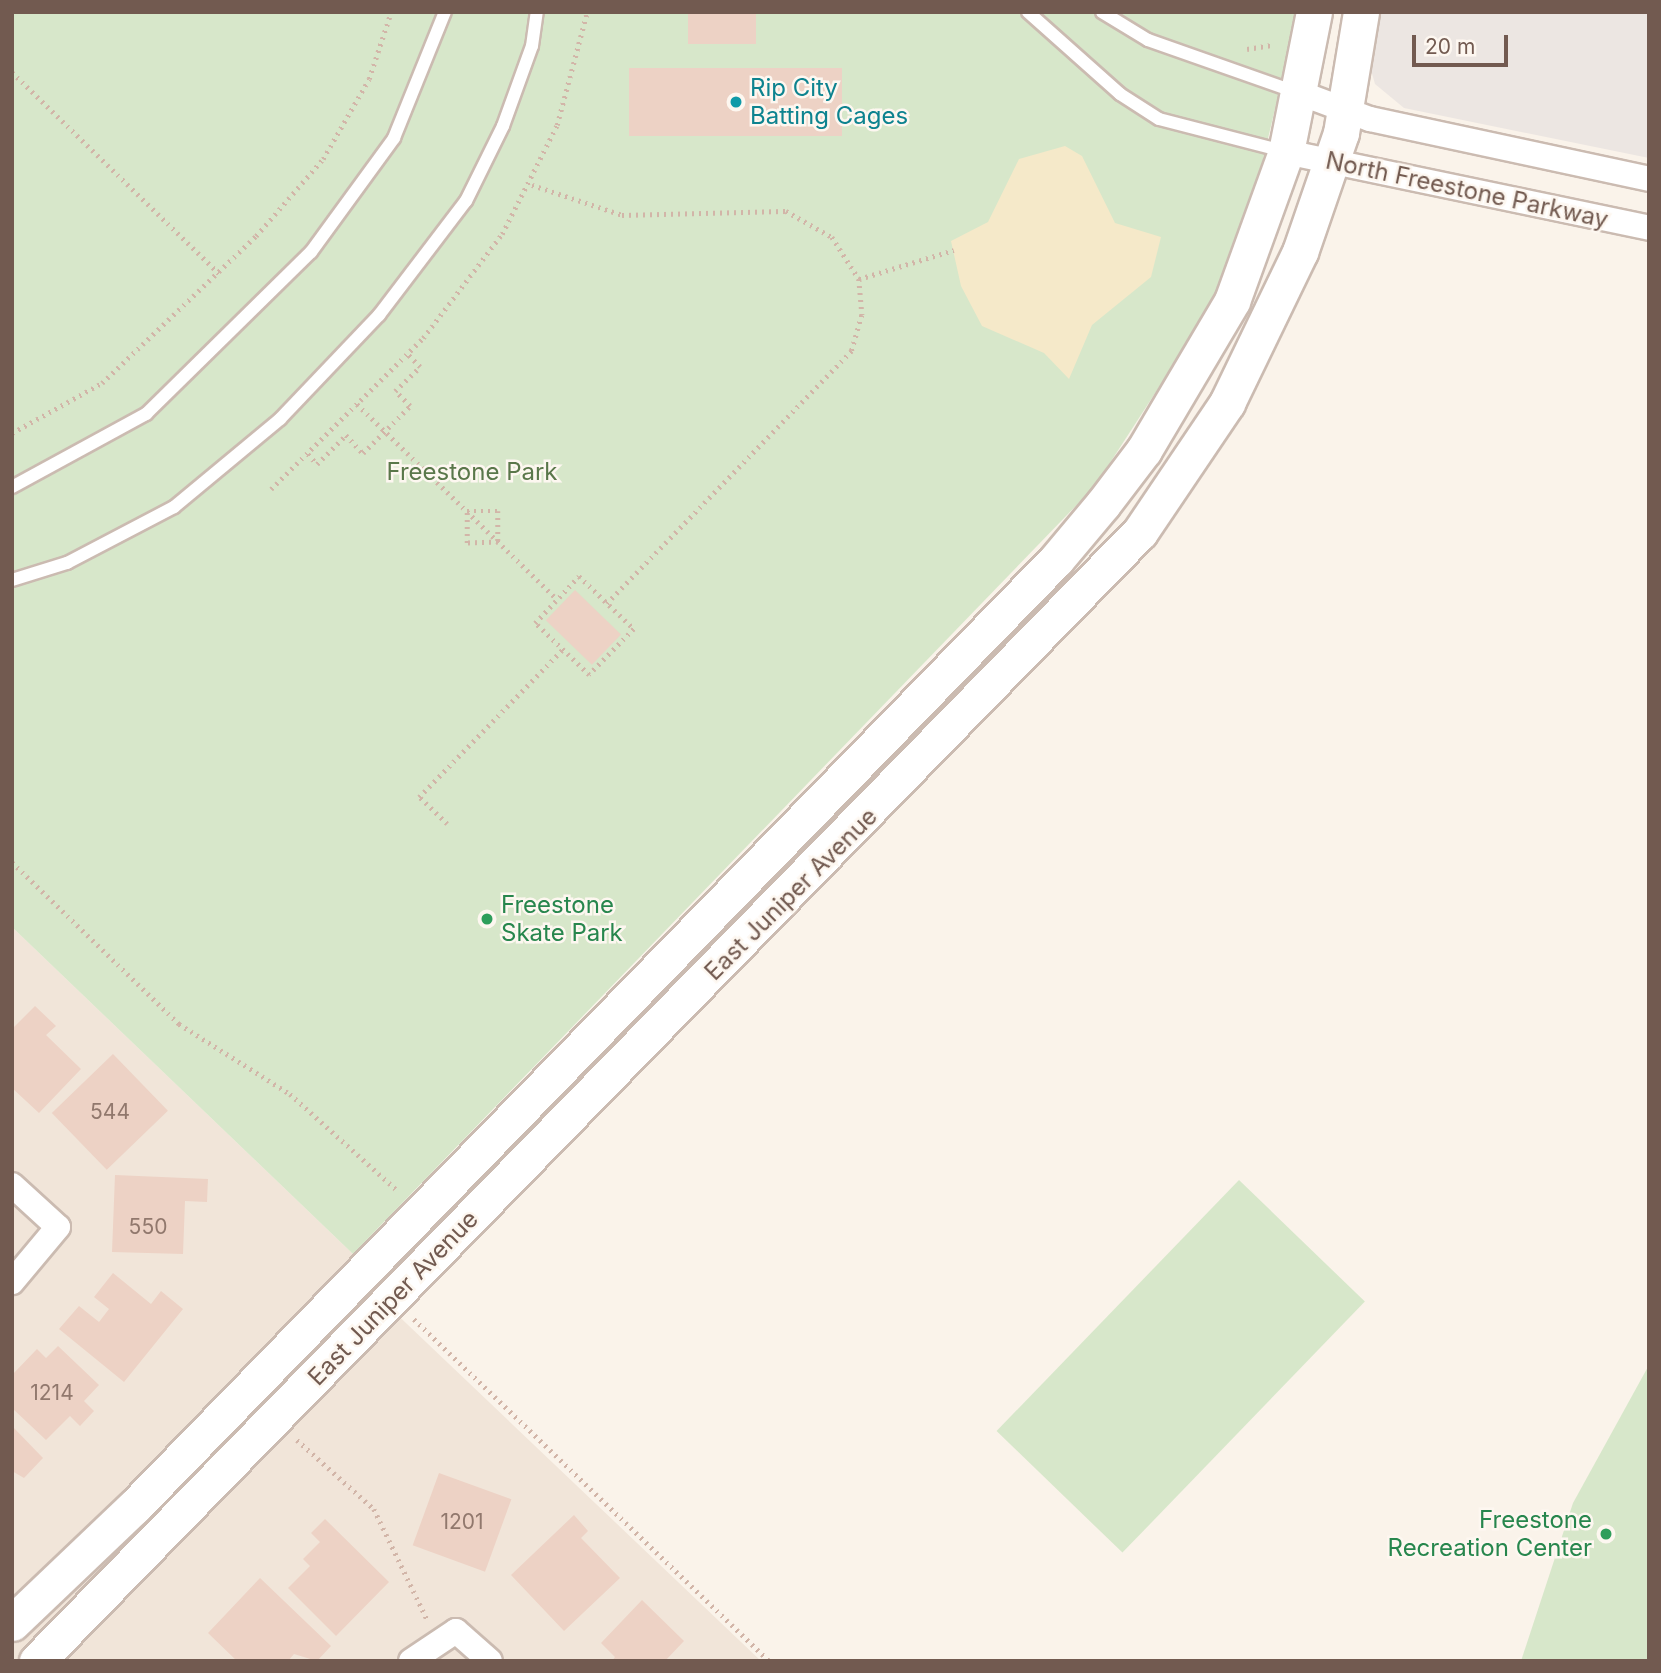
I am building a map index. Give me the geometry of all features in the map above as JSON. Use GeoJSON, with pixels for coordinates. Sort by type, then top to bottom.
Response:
{"type":"FeatureCollection","features":[{"type":"Feature","properties":{"kind":"street","name":"East Juniper Avenue"},"geometry":{"type":"LineString","coordinates":[[12,1623],[134,1507],[418,1209],[1056,561],[1103,504],[1144,450],[1232,301],[1286,152],[1300,93],[1314,12]]}},
{"type":"Feature","properties":{"kind":"street","name":"East Juniper Avenue"},"geometry":{"type":"LineString","coordinates":[[37,1661],[275,1421],[392,1296],[1140,532],[1184,472],[1260,342],[1334,160],[1346,110],[1362,12]]}},
{"type":"Feature","properties":{"kind":"street","name":"North Freestone Parkway"},"geometry":{"type":"LineString","coordinates":[[1300,93],[1346,110],[1649,178]]}},
{"type":"Feature","properties":{"kind":"street","name":"North Freestone Parkway"},"geometry":{"type":"LineString","coordinates":[[1286,152],[1649,228]]}},
{"type":"Feature","properties":{"kind":"street"},"geometry":{"type":"LineString","coordinates":[[12,1185],[58,1227],[12,1282]]}},
{"type":"Feature","properties":{"kind":"street"},"geometry":{"type":"LineString","coordinates":[[365,1265],[392,1296]]}},
{"type":"Feature","properties":{"kind":"street"},"geometry":{"type":"LineString","coordinates":[[411,1661],[446,1635],[490,1661]]}},
{"type":"Feature","properties":{"kind":"lane"},"geometry":{"type":"LineString","coordinates":[[12,488],[146,414],[311,252],[394,138],[445,12]]}},
{"type":"Feature","properties":{"kind":"lane"},"geometry":{"type":"LineString","coordinates":[[12,580],[109,544],[174,507],[280,419],[379,315],[466,201],[503,127],[537,12]]}},
{"type":"Feature","properties":{"kind":"lane"},"geometry":{"type":"LineString","coordinates":[[1028,12],[1120,94],[1159,120],[1286,152]]}},
{"type":"Feature","properties":{"kind":"lane"},"geometry":{"type":"LineString","coordinates":[[1102,12],[1148,40],[1300,93]]}},
{"type":"Feature","properties":{"kind":"path"},"geometry":{"type":"LineString","coordinates":[[12,433],[102,383],[219,273],[323,159],[369,79],[391,12]]}},
{"type":"Feature","properties":{"kind":"path"},"geometry":{"type":"LineString","coordinates":[[271,489],[407,354],[454,300],[532,185],[569,90],[587,12]]}},
{"type":"Feature","properties":{"kind":"path"},"geometry":{"type":"LineString","coordinates":[[1238,46],[1266,49],[1278,42]]}},
{"type":"Feature","properties":{"kind":"path"},"geometry":{"type":"LineString","coordinates":[[12,72],[219,273]]}},
{"type":"Feature","properties":{"kind":"path"},"geometry":{"type":"LineString","coordinates":[[532,185],[622,215],[786,211],[832,237],[859,279],[862,315],[852,351],[607,604]]}},
{"type":"Feature","properties":{"kind":"path"},"geometry":{"type":"LineString","coordinates":[[859,279],[954,250]]}},
{"type":"Feature","properties":{"kind":"path"},"geometry":{"type":"LineString","coordinates":[[307,454],[317,464],[346,435],[363,453],[410,406],[395,391],[420,368],[407,354]]}},
{"type":"Feature","properties":{"kind":"path"},"geometry":{"type":"LineString","coordinates":[[357,404],[557,599]]}},
{"type":"Feature","properties":{"kind":"path"},"geometry":{"type":"LineString","coordinates":[[467,511],[467,543],[498,542]]}},
{"type":"Feature","properties":{"kind":"path"},"geometry":{"type":"LineString","coordinates":[[467,511],[498,511],[498,542]]}},
{"type":"Feature","properties":{"kind":"path"},"geometry":{"type":"LineString","coordinates":[[579,576],[607,604],[634,629],[589,675],[535,623],[579,576]]}},
{"type":"Feature","properties":{"kind":"path"},"geometry":{"type":"LineString","coordinates":[[447,824],[419,797],[562,649]]}},
{"type":"Feature","properties":{"kind":"path"},"geometry":{"type":"LineString","coordinates":[[12,862],[179,1024],[290,1094],[418,1209]]}},
{"type":"Feature","properties":{"kind":"path"},"geometry":{"type":"LineString","coordinates":[[392,1296],[769,1661]]}},
{"type":"Feature","properties":{"kind":"path"},"geometry":{"type":"LineString","coordinates":[[275,1421],[374,1509],[446,1635]]}},
{"type":"Feature","properties":{"kind":"shaded area"},"geometry":{"type":"Polygon","coordinates":[[[1378,12],[1649,12],[1649,158],[1404,108],[1375,84],[1371,70],[1378,12]]]}},
{"type":"Feature","properties":{"kind":"shaded area"},"geometry":{"type":"Polygon","coordinates":[[[12,927],[353,1254],[345,1265],[761,1661],[12,1661],[12,927]]]}},
{"type":"Feature","properties":{"kind":"green space","name":"Freestone Park"},"geometry":{"type":"Polygon","coordinates":[[[12,12],[1298,12],[1251,210],[1214,302],[1095,486],[353,1254],[12,927],[12,12]]]}},
{"type":"Feature","properties":{"kind":"green space"},"geometry":{"type":"Polygon","coordinates":[[[1239,1180],[1365,1302],[1122,1553],[997,1431],[1239,1180]]]}},
{"type":"Feature","properties":{"kind":"green space","name":"Freestone Recreation Center"},"geometry":{"type":"Polygon","coordinates":[[[1649,1365],[1649,1661],[1521,1661],[1573,1503],[1649,1365]]]}},
{"type":"Feature","properties":{"kind":"sand"},"geometry":{"type":"Polygon","coordinates":[[[1065,146],[1082,156],[1115,223],[1161,237],[1151,277],[1092,325],[1069,379],[1044,353],[982,326],[961,286],[951,241],[988,222],[1019,159],[1065,146]]]}},
{"type":"Feature","properties":{"kind":"building"},"geometry":{"type":"Polygon","coordinates":[[[688,12],[756,12],[756,44],[688,44],[688,12]]]}},
{"type":"Feature","properties":{"kind":"building","name":"Rip City Batting Cages"},"geometry":{"type":"Polygon","coordinates":[[[629,68],[842,68],[842,136],[629,136],[629,68]]]}},
{"type":"Feature","properties":{"kind":"building"},"geometry":{"type":"Polygon","coordinates":[[[575,590],[621,634],[592,665],[546,620],[575,590]]]}},
{"type":"Feature","properties":{"kind":"building"},"geometry":{"type":"Polygon","coordinates":[[[35,1006],[56,1026],[46,1035],[81,1069],[39,1113],[12,1088],[12,1029],[35,1006]]]}},
{"type":"Feature","properties":{"kind":"building"},"geometry":{"type":"Polygon","coordinates":[[[113,1054],[168,1111],[107,1170],[52,1113],[113,1054]]]}},
{"type":"Feature","properties":{"kind":"building"},"geometry":{"type":"Polygon","coordinates":[[[115,1175],[208,1179],[207,1202],[185,1201],[183,1254],[112,1252],[115,1175]]]}},
{"type":"Feature","properties":{"kind":"building"},"geometry":{"type":"Polygon","coordinates":[[[113,1273],[151,1304],[161,1291],[183,1309],[124,1382],[59,1329],[79,1306],[99,1322],[109,1309],[94,1297],[113,1273]]]}},
{"type":"Feature","properties":{"kind":"building"},"geometry":{"type":"Polygon","coordinates":[[[58,1346],[99,1385],[84,1401],[94,1411],[80,1426],[70,1416],[46,1440],[12,1408],[12,1375],[37,1349],[46,1358],[58,1346]]]}},
{"type":"Feature","properties":{"kind":"building"},"geometry":{"type":"Polygon","coordinates":[[[12,1426],[43,1458],[24,1478],[12,1471],[12,1426]]]}},
{"type":"Feature","properties":{"kind":"building"},"geometry":{"type":"Polygon","coordinates":[[[439,1473],[511,1499],[485,1572],[413,1545],[439,1473]]]}},
{"type":"Feature","properties":{"kind":"building"},"geometry":{"type":"Polygon","coordinates":[[[574,1515],[588,1531],[581,1538],[620,1578],[564,1631],[511,1575],[574,1515]]]}},
{"type":"Feature","properties":{"kind":"building"},"geometry":{"type":"Polygon","coordinates":[[[325,1519],[389,1582],[336,1636],[288,1588],[310,1566],[303,1559],[320,1542],[311,1533],[325,1519]]]}},
{"type":"Feature","properties":{"kind":"building"},"geometry":{"type":"Polygon","coordinates":[[[260,1578],[331,1646],[317,1661],[294,1654],[288,1661],[237,1661],[208,1633],[260,1578]]]}},
{"type":"Feature","properties":{"kind":"building"},"geometry":{"type":"Polygon","coordinates":[[[642,1600],[684,1641],[665,1661],[612,1661],[615,1657],[601,1643],[642,1600]]]}},
{"type":"Feature","properties":{"kind":"place","name":"Rip City Batting Cages"},"geometry":{"type":"Point","coordinates":[736,102]}},
{"type":"Feature","properties":{"kind":"place","name":"Freestone Skate Park"},"geometry":{"type":"Point","coordinates":[487,919]}},
{"type":"Feature","properties":{"kind":"place","name":"Freestone Recreation Center"},"geometry":{"type":"Point","coordinates":[1606,1534]}}]}
